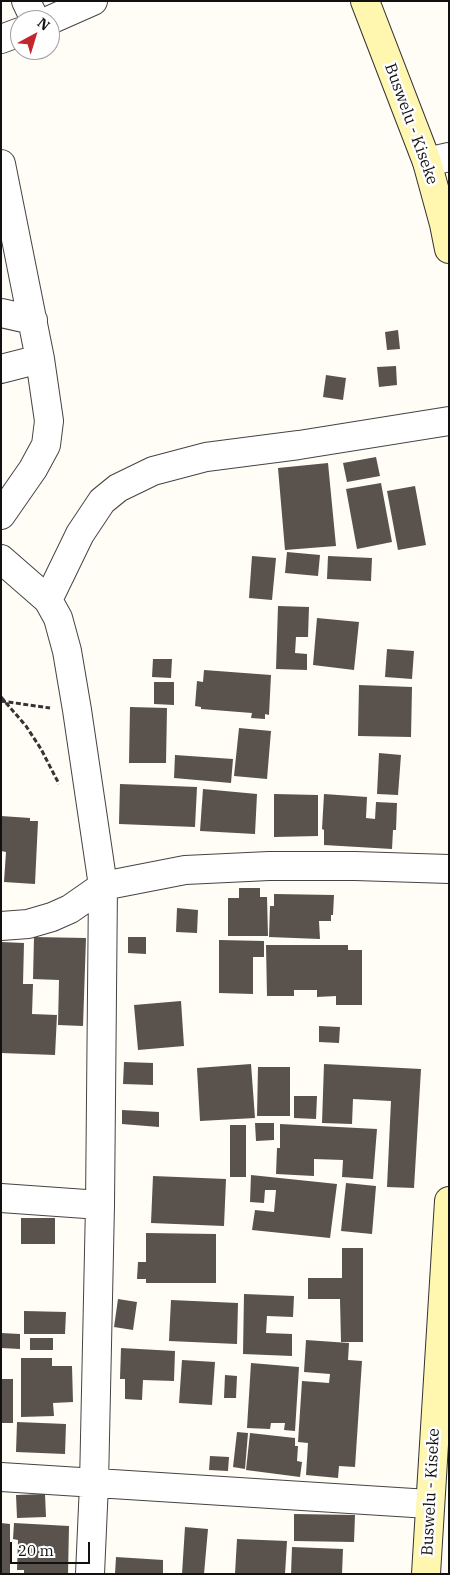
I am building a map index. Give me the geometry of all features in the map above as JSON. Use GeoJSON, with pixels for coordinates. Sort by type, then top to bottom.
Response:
{"type":"FeatureCollection","features":[{"type":"Feature","properties":{"kind":"main road","name":"Buswelu - Kiseke"},"geometry":{"type":"LineString","coordinates":[[365,1],[438,160],[444,224],[449,249]]}},
{"type":"Feature","properties":{"kind":"main road","name":"Buswelu - Kiseke"},"geometry":{"type":"LineString","coordinates":[[426,1574],[429,1504],[445,1337],[449,1201]]}},
{"type":"Feature","properties":{"kind":"street"},"geometry":{"type":"LineString","coordinates":[[60,16],[93,1]]}},
{"type":"Feature","properties":{"kind":"street"},"geometry":{"type":"LineString","coordinates":[[1,164],[33,320],[49,422],[46,445],[33,469],[1,515]]}},
{"type":"Feature","properties":{"kind":"street"},"geometry":{"type":"LineString","coordinates":[[1,313],[33,320]]}},
{"type":"Feature","properties":{"kind":"street"},"geometry":{"type":"LineString","coordinates":[[1,369],[40,359]]}},
{"type":"Feature","properties":{"kind":"street"},"geometry":{"type":"LineString","coordinates":[[48,600],[80,534],[102,501],[118,488],[153,471],[206,457],[345,438],[449,421]]}},
{"type":"Feature","properties":{"kind":"street"},"geometry":{"type":"LineString","coordinates":[[1,559],[48,600],[58,618],[67,652],[77,710],[103,886],[100,1205],[94,1484],[90,1574]]}},
{"type":"Feature","properties":{"kind":"street"},"geometry":{"type":"LineString","coordinates":[[1,926],[28,924],[52,917],[70,909],[103,886],[185,870],[269,866],[449,868]]}},
{"type":"Feature","properties":{"kind":"street"},"geometry":{"type":"LineString","coordinates":[[1,1198],[100,1205]]}},
{"type":"Feature","properties":{"kind":"street"},"geometry":{"type":"LineString","coordinates":[[1,1477],[429,1504]]}},
{"type":"Feature","properties":{"kind":"path"},"geometry":{"type":"LineString","coordinates":[[1,697],[26,726],[63,790]]}},
{"type":"Feature","properties":{"kind":"path"},"geometry":{"type":"LineString","coordinates":[[1,701],[40,708],[77,710]]}},
{"type":"Feature","properties":{"kind":"building"},"geometry":{"type":"Polygon","coordinates":[[[398,330],[400,349],[387,350],[385,332],[398,330]]]}},
{"type":"Feature","properties":{"kind":"building"},"geometry":{"type":"Polygon","coordinates":[[[396,366],[397,385],[379,387],[377,367],[396,366]]]}},
{"type":"Feature","properties":{"kind":"building"},"geometry":{"type":"Polygon","coordinates":[[[326,375],[346,378],[343,400],[323,397],[326,375]]]}},
{"type":"Feature","properties":{"kind":"building"},"geometry":{"type":"Polygon","coordinates":[[[376,457],[380,476],[347,482],[343,463],[376,457]]]}},
{"type":"Feature","properties":{"kind":"building"},"geometry":{"type":"Polygon","coordinates":[[[328,463],[336,546],[285,550],[278,468],[328,463]]]}},
{"type":"Feature","properties":{"kind":"building"},"geometry":{"type":"Polygon","coordinates":[[[381,483],[392,542],[357,549],[346,489],[381,483]]]}},
{"type":"Feature","properties":{"kind":"building"},"geometry":{"type":"Polygon","coordinates":[[[415,486],[426,545],[398,550],[387,491],[415,486]]]}},
{"type":"Feature","properties":{"kind":"building"},"geometry":{"type":"Polygon","coordinates":[[[287,552],[320,555],[318,576],[285,573],[287,552]]]}},
{"type":"Feature","properties":{"kind":"building"},"geometry":{"type":"Polygon","coordinates":[[[252,556],[276,558],[272,600],[249,598],[252,556]]]}},
{"type":"Feature","properties":{"kind":"building"},"geometry":{"type":"Polygon","coordinates":[[[328,556],[372,558],[371,581],[327,579],[328,556]]]}},
{"type":"Feature","properties":{"kind":"building"},"geometry":{"type":"Polygon","coordinates":[[[278,606],[309,607],[308,637],[296,637],[295,653],[307,654],[307,670],[276,669],[278,606]]]}},
{"type":"Feature","properties":{"kind":"building"},"geometry":{"type":"Polygon","coordinates":[[[317,618],[359,622],[354,670],[313,665],[317,618]]]}},
{"type":"Feature","properties":{"kind":"building"},"geometry":{"type":"Polygon","coordinates":[[[387,649],[414,651],[412,679],[385,677],[387,649]]]}},
{"type":"Feature","properties":{"kind":"building"},"geometry":{"type":"Polygon","coordinates":[[[153,659],[172,659],[171,678],[152,677],[153,659]]]}},
{"type":"Feature","properties":{"kind":"building"},"geometry":{"type":"Polygon","coordinates":[[[204,670],[271,675],[269,715],[265,714],[265,719],[251,718],[252,713],[201,709],[201,707],[195,706],[197,681],[203,682],[204,670]]]}},
{"type":"Feature","properties":{"kind":"building"},"geometry":{"type":"Polygon","coordinates":[[[154,682],[174,682],[174,705],[154,704],[154,682]]]}},
{"type":"Feature","properties":{"kind":"building"},"geometry":{"type":"Polygon","coordinates":[[[359,685],[412,687],[411,737],[358,736],[359,685]]]}},
{"type":"Feature","properties":{"kind":"building"},"geometry":{"type":"Polygon","coordinates":[[[130,707],[167,708],[166,763],[129,763],[130,707]]]}},
{"type":"Feature","properties":{"kind":"building"},"geometry":{"type":"Polygon","coordinates":[[[239,728],[271,731],[267,779],[234,776],[239,728]]]}},
{"type":"Feature","properties":{"kind":"building"},"geometry":{"type":"Polygon","coordinates":[[[379,753],[401,755],[398,795],[377,794],[379,753]]]}},
{"type":"Feature","properties":{"kind":"building"},"geometry":{"type":"Polygon","coordinates":[[[175,755],[233,759],[231,783],[174,778],[175,755]]]}},
{"type":"Feature","properties":{"kind":"building"},"geometry":{"type":"Polygon","coordinates":[[[120,784],[197,787],[195,827],[119,824],[120,784]]]}},
{"type":"Feature","properties":{"kind":"building"},"geometry":{"type":"Polygon","coordinates":[[[203,789],[257,794],[255,834],[200,831],[203,789]]]}},
{"type":"Feature","properties":{"kind":"building"},"geometry":{"type":"Polygon","coordinates":[[[274,794],[318,795],[318,836],[274,837],[274,794]]]}},
{"type":"Feature","properties":{"kind":"building"},"geometry":{"type":"Polygon","coordinates":[[[324,794],[367,797],[366,818],[375,819],[376,802],[397,803],[396,830],[393,830],[392,849],[324,845],[324,830],[322,829],[324,794]]]}},
{"type":"Feature","properties":{"kind":"building"},"geometry":{"type":"Polygon","coordinates":[[[1,816],[30,818],[30,821],[38,821],[35,884],[4,882],[6,852],[1,851],[1,816]]]}},
{"type":"Feature","properties":{"kind":"building"},"geometry":{"type":"Polygon","coordinates":[[[239,888],[260,888],[260,897],[267,897],[268,936],[228,936],[228,898],[239,898],[239,888]]]}},
{"type":"Feature","properties":{"kind":"building"},"geometry":{"type":"Polygon","coordinates":[[[274,894],[334,895],[331,921],[319,921],[320,939],[269,937],[270,906],[274,906],[274,894]]]}},
{"type":"Feature","properties":{"kind":"building"},"geometry":{"type":"Polygon","coordinates":[[[177,908],[198,910],[197,933],[176,932],[177,908]]]}},
{"type":"Feature","properties":{"kind":"building"},"geometry":{"type":"Polygon","coordinates":[[[34,937],[86,938],[83,1026],[58,1025],[59,980],[33,979],[34,937]]]}},
{"type":"Feature","properties":{"kind":"building"},"geometry":{"type":"Polygon","coordinates":[[[128,937],[146,937],[146,954],[128,953],[128,937]]]}},
{"type":"Feature","properties":{"kind":"building"},"geometry":{"type":"Polygon","coordinates":[[[219,940],[264,941],[264,957],[253,957],[253,994],[219,993],[219,940]]]}},
{"type":"Feature","properties":{"kind":"building"},"geometry":{"type":"Polygon","coordinates":[[[1,942],[24,943],[23,984],[33,984],[32,1014],[57,1015],[55,1055],[1,1053],[1,942]]]}},
{"type":"Feature","properties":{"kind":"building"},"geometry":{"type":"Polygon","coordinates":[[[266,945],[348,945],[348,950],[362,950],[362,1005],[336,1005],[336,996],[317,997],[317,990],[294,990],[294,996],[267,996],[266,945]]]}},
{"type":"Feature","properties":{"kind":"building"},"geometry":{"type":"Polygon","coordinates":[[[181,1001],[184,1046],[138,1050],[134,1005],[181,1001]]]}},
{"type":"Feature","properties":{"kind":"building"},"geometry":{"type":"Polygon","coordinates":[[[319,1026],[340,1027],[339,1043],[319,1042],[319,1026]]]}},
{"type":"Feature","properties":{"kind":"building"},"geometry":{"type":"Polygon","coordinates":[[[124,1062],[153,1063],[153,1085],[123,1084],[124,1062]]]}},
{"type":"Feature","properties":{"kind":"building"},"geometry":{"type":"Polygon","coordinates":[[[251,1064],[255,1118],[200,1121],[197,1068],[251,1064]]]}},
{"type":"Feature","properties":{"kind":"building"},"geometry":{"type":"Polygon","coordinates":[[[324,1064],[421,1069],[414,1188],[387,1187],[391,1101],[353,1099],[352,1124],[322,1123],[324,1064]]]}},
{"type":"Feature","properties":{"kind":"building"},"geometry":{"type":"Polygon","coordinates":[[[258,1067],[290,1067],[290,1116],[257,1116],[258,1067]]]}},
{"type":"Feature","properties":{"kind":"building"},"geometry":{"type":"Polygon","coordinates":[[[294,1096],[317,1096],[316,1119],[294,1118],[294,1096]]]}},
{"type":"Feature","properties":{"kind":"building"},"geometry":{"type":"Polygon","coordinates":[[[122,1110],[159,1112],[159,1127],[122,1124],[122,1110]]]}},
{"type":"Feature","properties":{"kind":"building"},"geometry":{"type":"Polygon","coordinates":[[[255,1123],[274,1123],[274,1140],[256,1141],[255,1123]]]}},
{"type":"Feature","properties":{"kind":"building"},"geometry":{"type":"Polygon","coordinates":[[[280,1124],[377,1129],[373,1179],[342,1177],[343,1160],[314,1159],[314,1176],[276,1174],[277,1148],[280,1148],[280,1124]]]}},
{"type":"Feature","properties":{"kind":"building"},"geometry":{"type":"Polygon","coordinates":[[[230,1125],[246,1125],[246,1177],[230,1177],[230,1125]]]}},
{"type":"Feature","properties":{"kind":"building"},"geometry":{"type":"Polygon","coordinates":[[[251,1175],[337,1184],[330,1238],[252,1230],[255,1210],[274,1212],[276,1190],[265,1190],[264,1203],[250,1202],[251,1175]]]}},
{"type":"Feature","properties":{"kind":"building"},"geometry":{"type":"Polygon","coordinates":[[[153,1176],[226,1179],[224,1226],[151,1223],[153,1176]]]}},
{"type":"Feature","properties":{"kind":"building"},"geometry":{"type":"Polygon","coordinates":[[[346,1183],[376,1186],[372,1234],[341,1231],[346,1183]]]}},
{"type":"Feature","properties":{"kind":"building"},"geometry":{"type":"Polygon","coordinates":[[[21,1218],[55,1218],[55,1244],[21,1244],[21,1218]]]}},
{"type":"Feature","properties":{"kind":"building"},"geometry":{"type":"Polygon","coordinates":[[[146,1233],[216,1234],[216,1283],[146,1283],[146,1279],[137,1279],[138,1262],[146,1262],[146,1233]]]}},
{"type":"Feature","properties":{"kind":"building"},"geometry":{"type":"Polygon","coordinates":[[[342,1248],[363,1248],[363,1342],[341,1342],[340,1299],[308,1299],[308,1278],[342,1278],[342,1248]]]}},
{"type":"Feature","properties":{"kind":"building"},"geometry":{"type":"Polygon","coordinates":[[[244,1294],[294,1296],[293,1317],[267,1316],[266,1333],[292,1334],[292,1356],[243,1354],[244,1294]]]}},
{"type":"Feature","properties":{"kind":"building"},"geometry":{"type":"Polygon","coordinates":[[[118,1299],[137,1302],[133,1330],[114,1327],[118,1299]]]}},
{"type":"Feature","properties":{"kind":"building"},"geometry":{"type":"Polygon","coordinates":[[[171,1300],[238,1303],[237,1344],[169,1341],[171,1300]]]}},
{"type":"Feature","properties":{"kind":"building"},"geometry":{"type":"Polygon","coordinates":[[[24,1311],[66,1312],[65,1334],[24,1334],[24,1311]]]}},
{"type":"Feature","properties":{"kind":"building"},"geometry":{"type":"Polygon","coordinates":[[[1,1333],[20,1334],[20,1349],[1,1348],[1,1333]]]}},
{"type":"Feature","properties":{"kind":"building"},"geometry":{"type":"Polygon","coordinates":[[[30,1338],[53,1338],[53,1350],[30,1350],[30,1338]]]}},
{"type":"Feature","properties":{"kind":"building"},"geometry":{"type":"Polygon","coordinates":[[[306,1340],[349,1343],[348,1360],[362,1361],[355,1467],[339,1466],[338,1478],[306,1475],[308,1443],[298,1442],[302,1381],[329,1383],[330,1374],[304,1372],[306,1340]]]}},
{"type":"Feature","properties":{"kind":"building"},"geometry":{"type":"Polygon","coordinates":[[[121,1348],[175,1351],[174,1381],[143,1380],[142,1400],[125,1399],[125,1379],[120,1379],[121,1348]]]}},
{"type":"Feature","properties":{"kind":"building"},"geometry":{"type":"Polygon","coordinates":[[[21,1358],[52,1358],[52,1366],[72,1366],[73,1402],[53,1403],[54,1416],[21,1417],[21,1358]]]}},
{"type":"Feature","properties":{"kind":"building"},"geometry":{"type":"Polygon","coordinates":[[[182,1360],[215,1362],[212,1405],[179,1403],[182,1360]]]}},
{"type":"Feature","properties":{"kind":"building"},"geometry":{"type":"Polygon","coordinates":[[[251,1363],[299,1367],[295,1431],[284,1430],[285,1423],[271,1423],[270,1429],[247,1428],[251,1363]]]}},
{"type":"Feature","properties":{"kind":"building"},"geometry":{"type":"Polygon","coordinates":[[[225,1375],[237,1376],[236,1398],[224,1398],[225,1375]]]}},
{"type":"Feature","properties":{"kind":"building"},"geometry":{"type":"Polygon","coordinates":[[[1,1379],[13,1379],[13,1423],[1,1423],[1,1379]]]}},
{"type":"Feature","properties":{"kind":"building"},"geometry":{"type":"Polygon","coordinates":[[[17,1422],[66,1424],[65,1454],[16,1452],[17,1422]]]}},
{"type":"Feature","properties":{"kind":"building"},"geometry":{"type":"Polygon","coordinates":[[[237,1432],[248,1433],[245,1469],[233,1467],[237,1432]]]}},
{"type":"Feature","properties":{"kind":"building"},"geometry":{"type":"Polygon","coordinates":[[[250,1433],[295,1438],[295,1446],[298,1446],[297,1461],[302,1462],[300,1477],[246,1470],[250,1433]]]}},
{"type":"Feature","properties":{"kind":"building"},"geometry":{"type":"Polygon","coordinates":[[[210,1456],[229,1457],[228,1471],[209,1470],[210,1456]]]}},
{"type":"Feature","properties":{"kind":"building"},"geometry":{"type":"Polygon","coordinates":[[[45,1494],[46,1517],[17,1518],[16,1495],[45,1494]]]}},
{"type":"Feature","properties":{"kind":"building"},"geometry":{"type":"Polygon","coordinates":[[[294,1514],[355,1515],[354,1542],[294,1541],[294,1514]]]}},
{"type":"Feature","properties":{"kind":"building"},"geometry":{"type":"Polygon","coordinates":[[[1,1523],[10,1524],[10,1574],[1,1574],[1,1523]]]}},
{"type":"Feature","properties":{"kind":"building"},"geometry":{"type":"Polygon","coordinates":[[[14,1523],[69,1526],[68,1574],[24,1574],[24,1570],[17,1570],[18,1540],[13,1539],[14,1523]]]}},
{"type":"Feature","properties":{"kind":"building"},"geometry":{"type":"Polygon","coordinates":[[[185,1527],[208,1529],[204,1574],[182,1574],[185,1527]]]}},
{"type":"Feature","properties":{"kind":"building"},"geometry":{"type":"Polygon","coordinates":[[[237,1539],[287,1541],[285,1574],[235,1574],[237,1539]]]}},
{"type":"Feature","properties":{"kind":"building"},"geometry":{"type":"Polygon","coordinates":[[[292,1547],[343,1549],[342,1574],[291,1574],[292,1547]]]}},
{"type":"Feature","properties":{"kind":"building"},"geometry":{"type":"Polygon","coordinates":[[[116,1557],[163,1560],[163,1574],[115,1574],[116,1557]]]}}]}
